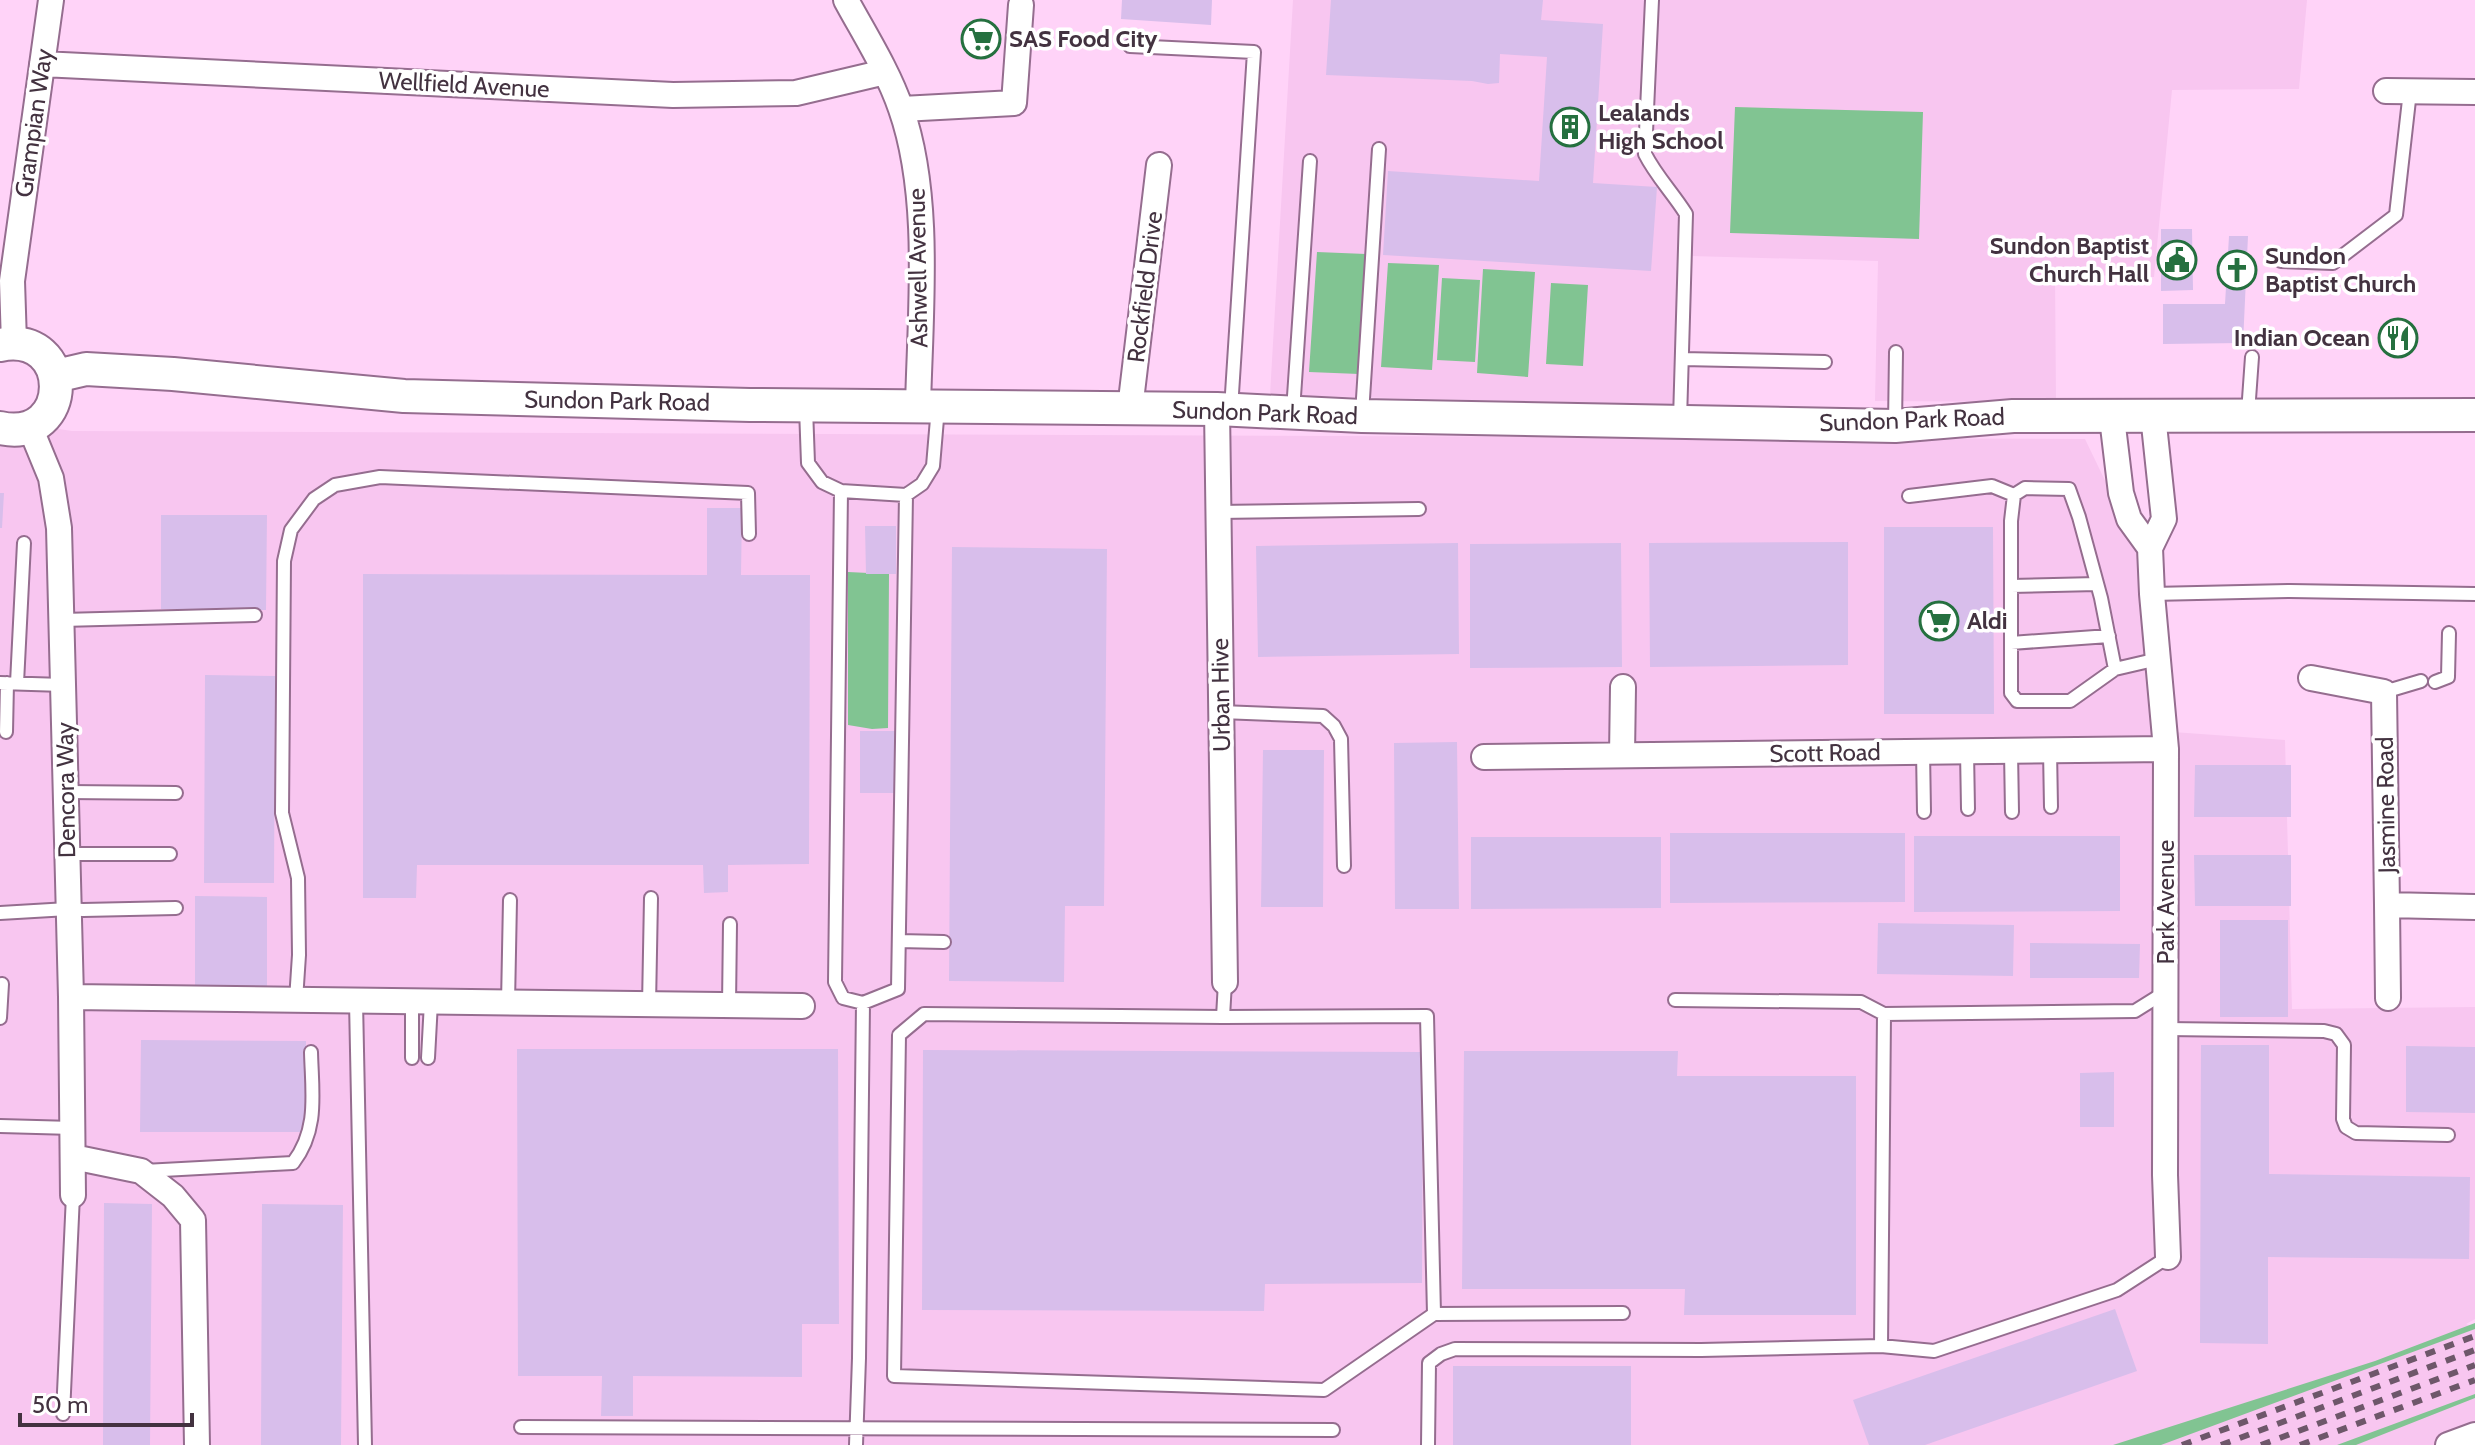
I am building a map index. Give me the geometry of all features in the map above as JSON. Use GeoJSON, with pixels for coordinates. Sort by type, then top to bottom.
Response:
{"type":"FeatureCollection","features":[{"type":"Feature","properties":{"kind":"street","name":"Grampian Way"},"geometry":{"type":"LineString","coordinates":[[7,344],[12,281],[51,0]]}},
{"type":"Feature","properties":{"kind":"street","name":"Ashwell Avenue"},"geometry":{"type":"LineString","coordinates":[[846,0],[902,109],[917,174],[928,407]]}},
{"type":"Feature","properties":{"kind":"street"},"geometry":{"type":"LineString","coordinates":[[902,109],[1014,103],[1021,5]]}},
{"type":"Feature","properties":{"kind":"street","name":"Wellfield Avenue"},"geometry":{"type":"LineString","coordinates":[[42,64],[673,95],[796,93],[885,72]]}},
{"type":"Feature","properties":{"kind":"street"},"geometry":{"type":"LineString","coordinates":[[2398,91],[2475,92]]}},
{"type":"Feature","properties":{"kind":"street","name":"Rockfield Drive"},"geometry":{"type":"LineString","coordinates":[[1130,409],[1159,165]]}},
{"type":"Feature","properties":{"kind":"street"},"geometry":{"type":"LineString","coordinates":[[7,344],[33,348],[43,355],[56,376],[55,400],[41,420],[15,427]]}},
{"type":"Feature","properties":{"kind":"street","name":"Sundon Park Road"},"geometry":{"type":"LineString","coordinates":[[56,376],[86,369],[404,396],[928,407],[1224,409],[1362,416],[1895,426],[2013,416],[2475,415]]}},
{"type":"Feature","properties":{"kind":"street","name":"Urban Hive"},"geometry":{"type":"LineString","coordinates":[[1224,409],[1218,512],[1225,982]]}},
{"type":"Feature","properties":{"kind":"street","name":"Park Avenue"},"geometry":{"type":"LineString","coordinates":[[2153,415],[2164,519],[2150,548],[2166,749],[2165,1175],[2168,1257]]}},
{"type":"Feature","properties":{"kind":"street"},"geometry":{"type":"LineString","coordinates":[[2112,418],[2121,493],[2129,519],[2150,548]]}},
{"type":"Feature","properties":{"kind":"street","name":"Dencora Way"},"geometry":{"type":"LineString","coordinates":[[15,427],[51,478],[59,528],[67,792],[73,1195]]}},
{"type":"Feature","properties":{"kind":"street"},"geometry":{"type":"LineString","coordinates":[[2311,678],[2384,692]]}},
{"type":"Feature","properties":{"kind":"street"},"geometry":{"type":"LineString","coordinates":[[1622,755],[1623,687]]}},
{"type":"Feature","properties":{"kind":"street","name":"Jasmine Road"},"geometry":{"type":"LineString","coordinates":[[2384,692],[2387,905],[2475,907]]}},
{"type":"Feature","properties":{"kind":"street","name":"Scott Road"},"geometry":{"type":"LineString","coordinates":[[1484,757],[2166,749]]}},
{"type":"Feature","properties":{"kind":"street"},"geometry":{"type":"LineString","coordinates":[[2387,905],[2388,998]]}},
{"type":"Feature","properties":{"kind":"street"},"geometry":{"type":"LineString","coordinates":[[71,997],[802,1006]]}},
{"type":"Feature","properties":{"kind":"street"},"geometry":{"type":"LineString","coordinates":[[73,1157],[141,1171],[173,1196],[193,1220],[197,1445]]}},
{"type":"Feature","properties":{"kind":"street"},"geometry":{"type":"LineString","coordinates":[[2448,1445],[2475,1435]]}},
{"type":"Feature","properties":{"kind":"lane"},"geometry":{"type":"LineString","coordinates":[[1652,0],[1645,154],[1655,174],[1686,214],[1680,422]]}},
{"type":"Feature","properties":{"kind":"lane"},"geometry":{"type":"LineString","coordinates":[[1130,46],[1254,52],[1224,409]]}},
{"type":"Feature","properties":{"kind":"lane"},"geometry":{"type":"LineString","coordinates":[[2281,261],[2333,263],[2396,215],[2398,91]]}},
{"type":"Feature","properties":{"kind":"lane"},"geometry":{"type":"LineString","coordinates":[[1362,416],[1379,149]]}},
{"type":"Feature","properties":{"kind":"lane"},"geometry":{"type":"LineString","coordinates":[[1292,414],[1310,161]]}},
{"type":"Feature","properties":{"kind":"lane"},"geometry":{"type":"LineString","coordinates":[[1895,426],[1896,352]]}},
{"type":"Feature","properties":{"kind":"lane"},"geometry":{"type":"LineString","coordinates":[[2248,416],[2252,357]]}},
{"type":"Feature","properties":{"kind":"lane"},"geometry":{"type":"LineString","coordinates":[[1682,359],[1825,362]]}},
{"type":"Feature","properties":{"kind":"lane"},"geometry":{"type":"LineString","coordinates":[[806,405],[808,463],[822,482],[841,491],[906,495],[922,484],[933,466],[928,407]]}},
{"type":"Feature","properties":{"kind":"lane"},"geometry":{"type":"LineString","coordinates":[[296,1000],[298,878],[282,813],[284,561],[291,530],[314,499],[335,485],[380,477],[748,493],[749,534]]}},
{"type":"Feature","properties":{"kind":"lane"},"geometry":{"type":"LineString","coordinates":[[1909,496],[1992,486],[2014,495]]}},
{"type":"Feature","properties":{"kind":"lane"},"geometry":{"type":"LineString","coordinates":[[2014,495],[2025,488],[2069,489],[2097,584],[2115,669]]}},
{"type":"Feature","properties":{"kind":"lane"},"geometry":{"type":"LineString","coordinates":[[841,491],[835,982],[843,998],[863,1003],[898,989],[906,495]]}},
{"type":"Feature","properties":{"kind":"lane"},"geometry":{"type":"LineString","coordinates":[[2014,495],[2011,521],[2011,693],[2017,701],[2070,701],[2115,669],[2158,659]]}},
{"type":"Feature","properties":{"kind":"lane"},"geometry":{"type":"LineString","coordinates":[[1218,512],[1419,509]]}},
{"type":"Feature","properties":{"kind":"lane"},"geometry":{"type":"LineString","coordinates":[[6,732],[8,683],[24,543]]}},
{"type":"Feature","properties":{"kind":"lane"},"geometry":{"type":"LineString","coordinates":[[2011,586],[2097,584]]}},
{"type":"Feature","properties":{"kind":"lane"},"geometry":{"type":"LineString","coordinates":[[2152,594],[2290,591],[2475,594]]}},
{"type":"Feature","properties":{"kind":"lane"},"geometry":{"type":"LineString","coordinates":[[62,620],[255,615]]}},
{"type":"Feature","properties":{"kind":"lane"},"geometry":{"type":"LineString","coordinates":[[2435,682],[2448,677],[2449,633]]}},
{"type":"Feature","properties":{"kind":"lane"},"geometry":{"type":"LineString","coordinates":[[2011,643],[2109,636]]}},
{"type":"Feature","properties":{"kind":"lane"},"geometry":{"type":"LineString","coordinates":[[2384,692],[2421,681]]}},
{"type":"Feature","properties":{"kind":"lane"},"geometry":{"type":"LineString","coordinates":[[8,683],[63,685]]}},
{"type":"Feature","properties":{"kind":"lane"},"geometry":{"type":"LineString","coordinates":[[1221,712],[1323,716],[1334,726],[1341,739],[1344,866]]}},
{"type":"Feature","properties":{"kind":"lane"},"geometry":{"type":"LineString","coordinates":[[2050,750],[2051,807]]}},
{"type":"Feature","properties":{"kind":"lane"},"geometry":{"type":"LineString","coordinates":[[1923,751],[1924,812]]}},
{"type":"Feature","properties":{"kind":"lane"},"geometry":{"type":"LineString","coordinates":[[1967,751],[1968,809]]}},
{"type":"Feature","properties":{"kind":"lane"},"geometry":{"type":"LineString","coordinates":[[2011,751],[2012,812]]}},
{"type":"Feature","properties":{"kind":"lane"},"geometry":{"type":"LineString","coordinates":[[67,792],[176,793]]}},
{"type":"Feature","properties":{"kind":"lane"},"geometry":{"type":"LineString","coordinates":[[68,854],[170,854]]}},
{"type":"Feature","properties":{"kind":"lane"},"geometry":{"type":"LineString","coordinates":[[649,1005],[651,898]]}},
{"type":"Feature","properties":{"kind":"lane"},"geometry":{"type":"LineString","coordinates":[[508,1003],[510,900]]}},
{"type":"Feature","properties":{"kind":"lane"},"geometry":{"type":"LineString","coordinates":[[0,913],[176,908]]}},
{"type":"Feature","properties":{"kind":"lane"},"geometry":{"type":"LineString","coordinates":[[729,1005],[730,924]]}},
{"type":"Feature","properties":{"kind":"lane"},"geometry":{"type":"LineString","coordinates":[[899,941],[944,942]]}},
{"type":"Feature","properties":{"kind":"lane"},"geometry":{"type":"LineString","coordinates":[[1223,1017],[1225,982]]}},
{"type":"Feature","properties":{"kind":"lane"},"geometry":{"type":"LineString","coordinates":[[0,1018],[2,984]]}},
{"type":"Feature","properties":{"kind":"lane"},"geometry":{"type":"LineString","coordinates":[[1675,1000],[1861,1002],[1884,1014],[2135,1011],[2167,991]]}},
{"type":"Feature","properties":{"kind":"lane"},"geometry":{"type":"LineString","coordinates":[[356,1001],[365,1445]]}},
{"type":"Feature","properties":{"kind":"lane"},"geometry":{"type":"LineString","coordinates":[[421,1002],[428,1058]]}},
{"type":"Feature","properties":{"kind":"lane"},"geometry":{"type":"LineString","coordinates":[[412,1058],[421,1002]]}},
{"type":"Feature","properties":{"kind":"lane"},"geometry":{"type":"LineString","coordinates":[[856,1445],[863,1003]]}},
{"type":"Feature","properties":{"kind":"lane"},"geometry":{"type":"LineString","coordinates":[[1434,1314],[1427,1016],[924,1014],[899,1035],[894,1376],[1324,1390],[1434,1314],[1623,1313]]}},
{"type":"Feature","properties":{"kind":"lane"},"geometry":{"type":"LineString","coordinates":[[1881,1346],[1884,1014]]}},
{"type":"Feature","properties":{"kind":"lane"},"geometry":{"type":"LineString","coordinates":[[2166,1029],[2324,1031],[2336,1034],[2344,1045],[2343,1119],[2346,1127],[2356,1133],[2448,1135]]}},
{"type":"Feature","properties":{"kind":"lane"},"geometry":{"type":"LineString","coordinates":[[141,1171],[293,1163],[308,1139],[313,1116],[311,1052]]}},
{"type":"Feature","properties":{"kind":"lane"},"geometry":{"type":"LineString","coordinates":[[0,1126],[73,1128]]}},
{"type":"Feature","properties":{"kind":"lane"},"geometry":{"type":"LineString","coordinates":[[63,1414],[73,1195]]}},
{"type":"Feature","properties":{"kind":"lane"},"geometry":{"type":"LineString","coordinates":[[1428,1445],[1429,1363],[1455,1349],[1701,1350],[1881,1346],[1934,1351],[2117,1290],[2168,1257]]}},
{"type":"Feature","properties":{"kind":"lane"},"geometry":{"type":"LineString","coordinates":[[521,1427],[1333,1430]]}},
{"type":"Feature","properties":{"kind":"shaded area","name":"Lealands High School"},"geometry":{"type":"Polygon","coordinates":[[[1293,0],[2307,0],[2299,89],[2172,90],[2154,277],[2055,274],[2056,402],[1875,401],[1878,261],[1691,256],[1685,405],[1270,395],[1293,0]]]}},
{"type":"Feature","properties":{"kind":"shaded area"},"geometry":{"type":"Polygon","coordinates":[[[0,420],[72,431],[2085,439],[2139,551],[2159,731],[2285,740],[2292,1009],[2475,1007],[2475,1319],[2466,1324],[2475,1328],[2475,1445],[0,1445],[0,420]]]}},
{"type":"Feature","properties":{"kind":"green space"},"geometry":{"type":"Polygon","coordinates":[[[1735,107],[1923,112],[1919,239],[1730,233],[1735,107]]]}},
{"type":"Feature","properties":{"kind":"green space"},"geometry":{"type":"Polygon","coordinates":[[[1317,252],[1366,254],[1359,374],[1309,372],[1317,252]]]}},
{"type":"Feature","properties":{"kind":"green space"},"geometry":{"type":"Polygon","coordinates":[[[1388,263],[1439,265],[1432,370],[1381,367],[1388,263]]]}},
{"type":"Feature","properties":{"kind":"green space"},"geometry":{"type":"Polygon","coordinates":[[[1483,269],[1535,272],[1528,377],[1477,373],[1483,269]]]}},
{"type":"Feature","properties":{"kind":"green space"},"geometry":{"type":"Polygon","coordinates":[[[1442,278],[1480,280],[1475,362],[1437,360],[1442,278]]]}},
{"type":"Feature","properties":{"kind":"green space"},"geometry":{"type":"Polygon","coordinates":[[[1551,283],[1588,285],[1583,366],[1546,364],[1551,283]]]}},
{"type":"Feature","properties":{"kind":"green space"},"geometry":{"type":"Polygon","coordinates":[[[848,572],[889,574],[888,728],[848,725],[848,572]]]}},
{"type":"Feature","properties":{"kind":"green space"},"geometry":{"type":"Polygon","coordinates":[[[2475,1323],[2475,1329],[2161,1445],[2113,1445],[2375,1361],[2475,1323]]]}},
{"type":"Feature","properties":{"kind":"green space"},"geometry":{"type":"Polygon","coordinates":[[[2475,1394],[2475,1398],[2356,1445],[2337,1445],[2475,1394]]]}},
{"type":"Feature","properties":{"kind":"building"},"geometry":{"type":"Polygon","coordinates":[[[1122,0],[1212,0],[1211,25],[1121,19],[1122,0]]]}},
{"type":"Feature","properties":{"kind":"building","name":"Lealands High School"},"geometry":{"type":"Polygon","coordinates":[[[1331,0],[1543,0],[1541,20],[1603,24],[1593,183],[1657,187],[1651,271],[1383,255],[1388,171],[1539,181],[1547,57],[1500,54],[1499,83],[1488,84],[1326,75],[1331,0]]]}},
{"type":"Feature","properties":{"kind":"building","name":"Sundon Baptist Church Hall"},"geometry":{"type":"Polygon","coordinates":[[[2161,229],[2192,229],[2193,290],[2161,291],[2161,229]]]}},
{"type":"Feature","properties":{"kind":"building","name":"Sundon Baptist Church"},"geometry":{"type":"Polygon","coordinates":[[[2229,236],[2248,236],[2243,343],[2163,344],[2163,304],[2225,304],[2229,236]]]}},
{"type":"Feature","properties":{"kind":"building"},"geometry":{"type":"Polygon","coordinates":[[[0,493],[4,493],[2,528],[0,528],[0,493]]]}},
{"type":"Feature","properties":{"kind":"building"},"geometry":{"type":"Polygon","coordinates":[[[707,508],[742,508],[741,575],[810,575],[809,864],[728,865],[728,892],[704,893],[703,865],[417,865],[416,898],[363,898],[363,574],[707,575],[707,508]]]}},
{"type":"Feature","properties":{"kind":"building"},"geometry":{"type":"Polygon","coordinates":[[[161,515],[267,515],[266,610],[161,609],[161,515]]]}},
{"type":"Feature","properties":{"kind":"building"},"geometry":{"type":"Polygon","coordinates":[[[865,526],[896,526],[896,574],[866,574],[865,526]]]}},
{"type":"Feature","properties":{"kind":"building","name":"Aldi"},"geometry":{"type":"Polygon","coordinates":[[[1884,527],[1993,527],[1994,714],[1884,714],[1884,527]]]}},
{"type":"Feature","properties":{"kind":"building"},"geometry":{"type":"Polygon","coordinates":[[[1848,542],[1848,665],[1650,667],[1649,543],[1848,542]]]}},
{"type":"Feature","properties":{"kind":"building"},"geometry":{"type":"Polygon","coordinates":[[[1458,543],[1459,654],[1258,657],[1256,546],[1458,543]]]}},
{"type":"Feature","properties":{"kind":"building"},"geometry":{"type":"Polygon","coordinates":[[[1621,543],[1622,667],[1470,668],[1470,544],[1621,543]]]}},
{"type":"Feature","properties":{"kind":"building"},"geometry":{"type":"Polygon","coordinates":[[[952,547],[1107,549],[1104,906],[1065,906],[1064,982],[949,981],[952,547]]]}},
{"type":"Feature","properties":{"kind":"building"},"geometry":{"type":"Polygon","coordinates":[[[205,675],[275,676],[274,883],[204,883],[205,675]]]}},
{"type":"Feature","properties":{"kind":"building"},"geometry":{"type":"Polygon","coordinates":[[[860,731],[897,731],[897,793],[860,793],[860,731]]]}},
{"type":"Feature","properties":{"kind":"building"},"geometry":{"type":"Polygon","coordinates":[[[1457,742],[1459,909],[1395,909],[1394,743],[1457,742]]]}},
{"type":"Feature","properties":{"kind":"building"},"geometry":{"type":"Polygon","coordinates":[[[1263,750],[1324,750],[1323,907],[1261,907],[1263,750]]]}},
{"type":"Feature","properties":{"kind":"building"},"geometry":{"type":"Polygon","coordinates":[[[2195,765],[2291,765],[2291,817],[2194,817],[2195,765]]]}},
{"type":"Feature","properties":{"kind":"building"},"geometry":{"type":"Polygon","coordinates":[[[1670,833],[1905,833],[1905,902],[1670,903],[1670,833]]]}},
{"type":"Feature","properties":{"kind":"building"},"geometry":{"type":"Polygon","coordinates":[[[1914,836],[2120,836],[2120,911],[1914,912],[1914,836]]]}},
{"type":"Feature","properties":{"kind":"building"},"geometry":{"type":"Polygon","coordinates":[[[1471,837],[1661,837],[1661,908],[1471,909],[1471,837]]]}},
{"type":"Feature","properties":{"kind":"building"},"geometry":{"type":"Polygon","coordinates":[[[2194,855],[2291,855],[2291,906],[2195,906],[2194,855]]]}},
{"type":"Feature","properties":{"kind":"building"},"geometry":{"type":"Polygon","coordinates":[[[195,896],[267,897],[267,988],[195,987],[195,896]]]}},
{"type":"Feature","properties":{"kind":"building"},"geometry":{"type":"Polygon","coordinates":[[[2220,920],[2288,920],[2288,1017],[2220,1017],[2220,920]]]}},
{"type":"Feature","properties":{"kind":"building"},"geometry":{"type":"Polygon","coordinates":[[[1878,923],[2014,925],[2013,976],[1877,974],[1878,923]]]}},
{"type":"Feature","properties":{"kind":"building"},"geometry":{"type":"Polygon","coordinates":[[[2030,943],[2140,944],[2139,978],[2030,978],[2030,943]]]}},
{"type":"Feature","properties":{"kind":"building"},"geometry":{"type":"Polygon","coordinates":[[[141,1040],[306,1041],[306,1132],[140,1132],[141,1040]]]}},
{"type":"Feature","properties":{"kind":"building"},"geometry":{"type":"Polygon","coordinates":[[[2201,1045],[2269,1045],[2269,1174],[2470,1177],[2469,1259],[2268,1257],[2268,1344],[2200,1343],[2201,1045]]]}},
{"type":"Feature","properties":{"kind":"building"},"geometry":{"type":"Polygon","coordinates":[[[2406,1046],[2475,1047],[2475,1113],[2406,1112],[2406,1046]]]}},
{"type":"Feature","properties":{"kind":"building"},"geometry":{"type":"Polygon","coordinates":[[[517,1049],[838,1049],[839,1324],[802,1324],[802,1377],[633,1376],[633,1416],[601,1416],[602,1376],[518,1376],[517,1049]]]}},
{"type":"Feature","properties":{"kind":"building"},"geometry":{"type":"Polygon","coordinates":[[[923,1050],[1423,1052],[1422,1283],[1265,1284],[1264,1311],[922,1310],[923,1050]]]}},
{"type":"Feature","properties":{"kind":"building"},"geometry":{"type":"Polygon","coordinates":[[[1464,1051],[1678,1051],[1677,1076],[1856,1076],[1856,1315],[1684,1315],[1685,1289],[1462,1289],[1464,1051]]]}},
{"type":"Feature","properties":{"kind":"building"},"geometry":{"type":"Polygon","coordinates":[[[2114,1072],[2114,1127],[2080,1127],[2080,1073],[2114,1072]]]}},
{"type":"Feature","properties":{"kind":"building"},"geometry":{"type":"Polygon","coordinates":[[[104,1203],[152,1204],[150,1445],[103,1445],[104,1203]]]}},
{"type":"Feature","properties":{"kind":"building"},"geometry":{"type":"Polygon","coordinates":[[[262,1204],[343,1205],[341,1445],[261,1445],[262,1204]]]}},
{"type":"Feature","properties":{"kind":"building"},"geometry":{"type":"Polygon","coordinates":[[[2115,1309],[2137,1371],[1925,1445],[1869,1445],[1853,1400],[2115,1309]]]}},
{"type":"Feature","properties":{"kind":"building"},"geometry":{"type":"Polygon","coordinates":[[[1453,1366],[1631,1366],[1631,1445],[1453,1445],[1453,1366]]]}},
{"type":"Feature","properties":{"kind":"railway"},"geometry":{"type":"LineString","coordinates":[[2182,1445],[2475,1336]]}},
{"type":"Feature","properties":{"kind":"railway"},"geometry":{"type":"LineString","coordinates":[[2221,1445],[2475,1350]]}},
{"type":"Feature","properties":{"kind":"railway"},"geometry":{"type":"LineString","coordinates":[[2261,1445],[2475,1365]]}},
{"type":"Feature","properties":{"kind":"railway"},"geometry":{"type":"LineString","coordinates":[[2300,1445],[2475,1380]]}},
{"type":"Feature","properties":{"kind":"place","name":"SAS Food City"},"geometry":{"type":"Point","coordinates":[981,39]}},
{"type":"Feature","properties":{"kind":"place","name":"Lealands High School"},"geometry":{"type":"Point","coordinates":[1570,127]}},
{"type":"Feature","properties":{"kind":"place","name":"Sundon Baptist Church Hall"},"geometry":{"type":"Point","coordinates":[2177,260]}},
{"type":"Feature","properties":{"kind":"place","name":"Sundon Baptist Church"},"geometry":{"type":"Point","coordinates":[2237,270]}},
{"type":"Feature","properties":{"kind":"place","name":"Indian Ocean"},"geometry":{"type":"Point","coordinates":[2398,338]}},
{"type":"Feature","properties":{"kind":"place","name":"Aldi"},"geometry":{"type":"Point","coordinates":[1939,621]}}]}
